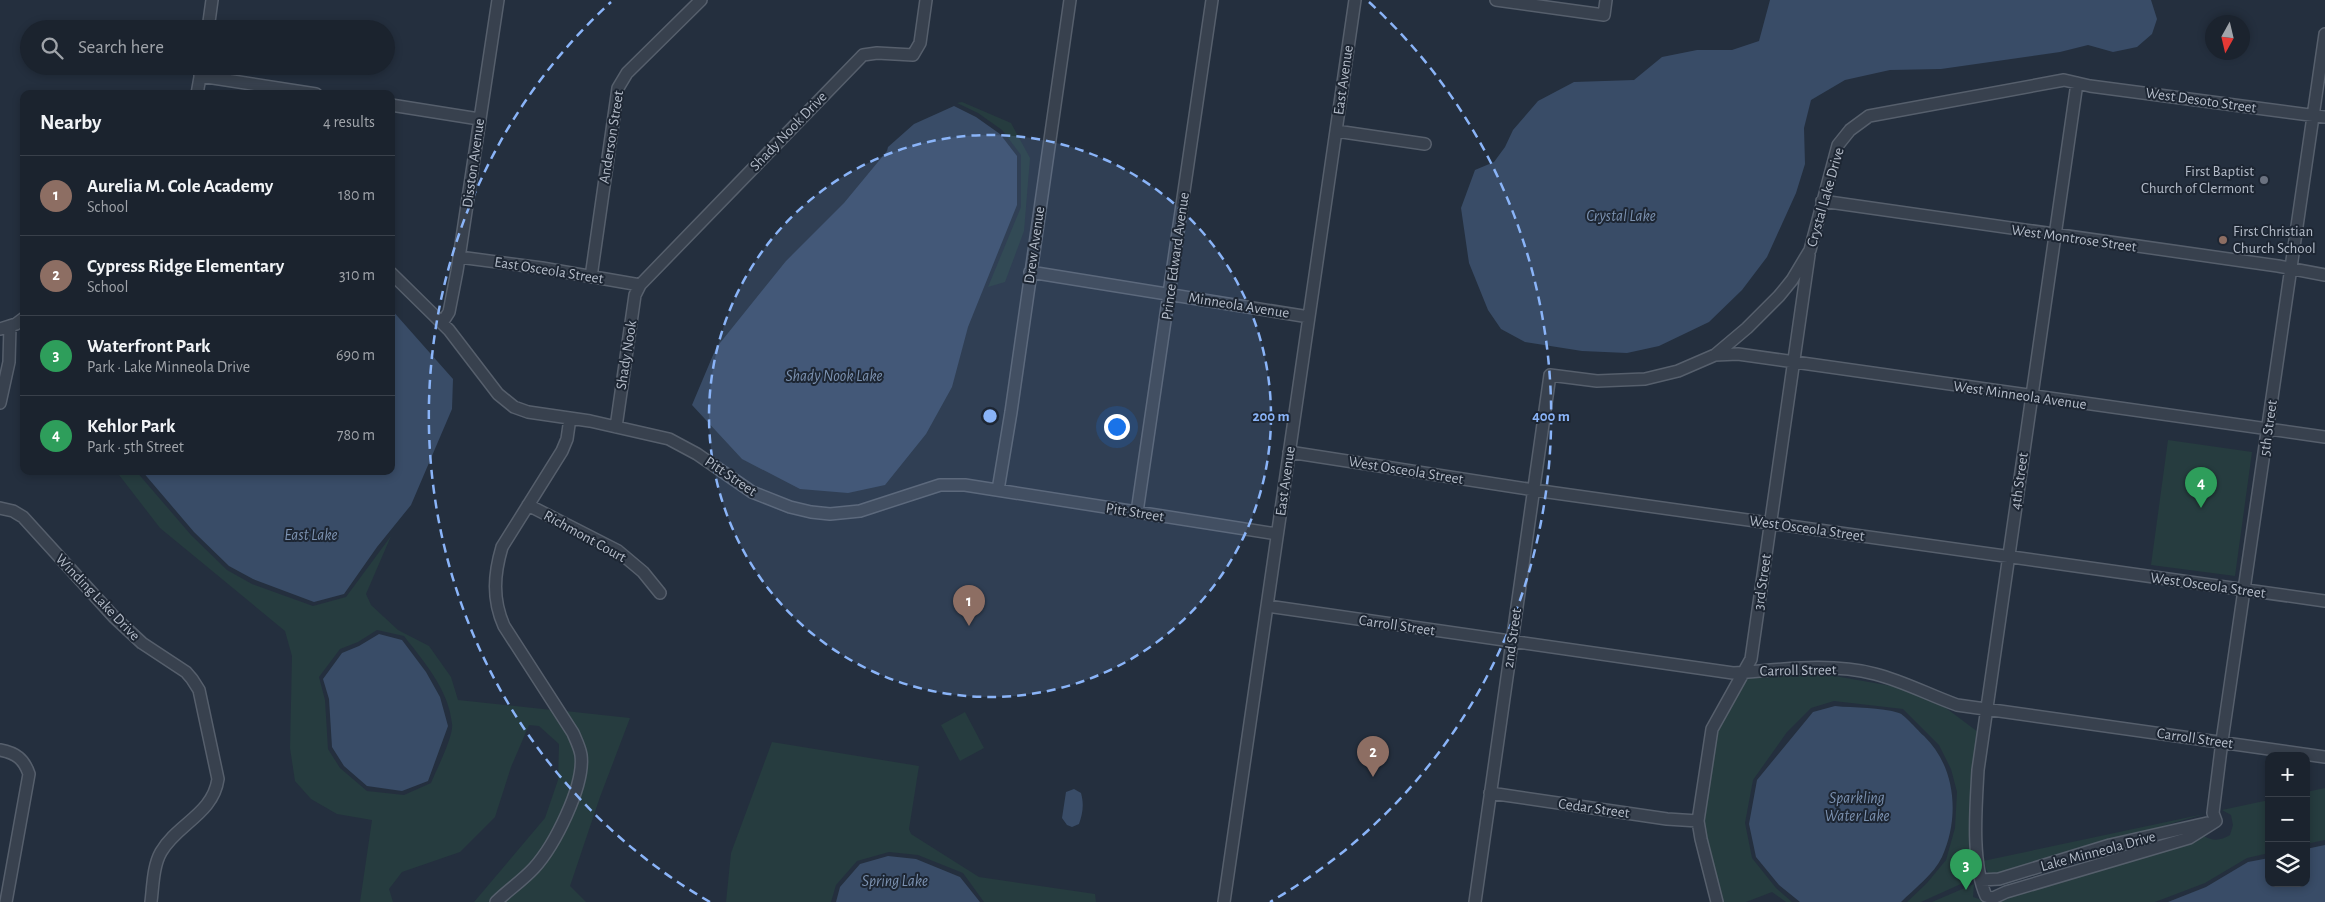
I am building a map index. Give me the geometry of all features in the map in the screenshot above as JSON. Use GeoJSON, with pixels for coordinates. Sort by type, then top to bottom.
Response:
{"type":"FeatureCollection","features":[{"type":"Feature","properties":{"kind":"street"},"geometry":{"type":"LineString","coordinates":[[209,20],[212,0]]}},
{"type":"Feature","properties":{"kind":"street","name":"Disston Avenue"},"geometry":{"type":"LineString","coordinates":[[442,323],[451,303],[459,257],[498,0]]}},
{"type":"Feature","properties":{"kind":"street","name":"Anderson Street"},"geometry":{"type":"LineString","coordinates":[[591,277],[618,88],[627,73],[701,0]]}},
{"type":"Feature","properties":{"kind":"street","name":"Shady Nook Drive"},"geometry":{"type":"LineString","coordinates":[[640,285],[863,56],[877,53],[913,55],[920,44],[926,0]]}},
{"type":"Feature","properties":{"kind":"street","name":"Drew Avenue"},"geometry":{"type":"LineString","coordinates":[[998,490],[1011,412],[1070,0]]}},
{"type":"Feature","properties":{"kind":"street","name":"Prince Edward Avenue"},"geometry":{"type":"LineString","coordinates":[[1137,512],[1212,0]]}},
{"type":"Feature","properties":{"kind":"street","name":"East Avenue"},"geometry":{"type":"LineString","coordinates":[[1224,902],[1355,0]]}},
{"type":"Feature","properties":{"kind":"street"},"geometry":{"type":"LineString","coordinates":[[1496,0],[1604,15],[1605,4]]}},
{"type":"Feature","properties":{"kind":"street","name":"5th Street"},"geometry":{"type":"LineString","coordinates":[[2216,821],[2213,813],[2244,589],[2292,269],[2319,116],[2325,34]]}},
{"type":"Feature","properties":{"kind":"street"},"geometry":{"type":"LineString","coordinates":[[198,90],[200,75]]}},
{"type":"Feature","properties":{"kind":"street"},"geometry":{"type":"LineString","coordinates":[[221,75],[296,90]]}},
{"type":"Feature","properties":{"kind":"street","name":"Crystal Lake Drive"},"geometry":{"type":"LineString","coordinates":[[1550,375],[1597,381],[1645,378],[1678,371],[1715,355],[1779,296],[1810,250],[1838,145],[1850,130],[1869,116],[2064,80],[2077,83]]}},
{"type":"Feature","properties":{"kind":"street","name":"West Desoto Street"},"geometry":{"type":"LineString","coordinates":[[2077,83],[2319,116]]}},
{"type":"Feature","properties":{"kind":"street","name":"4th Street"},"geometry":{"type":"LineString","coordinates":[[1981,880],[1978,863],[1977,794],[1987,708],[2077,83]]}},
{"type":"Feature","properties":{"kind":"street"},"geometry":{"type":"LineString","coordinates":[[395,106],[479,119]]}},
{"type":"Feature","properties":{"kind":"street"},"geometry":{"type":"LineString","coordinates":[[1336,131],[1425,144]]}},
{"type":"Feature","properties":{"kind":"street","name":"West Montrose Street"},"geometry":{"type":"LineString","coordinates":[[1822,201],[2325,275]]}},
{"type":"Feature","properties":{"kind":"street","name":"3rd Street"},"geometry":{"type":"LineString","coordinates":[[1717,902],[1698,821],[1712,729],[1751,659],[1810,250]]}},
{"type":"Feature","properties":{"kind":"street","name":"East Osceola Street"},"geometry":{"type":"LineString","coordinates":[[459,257],[640,285]]}},
{"type":"Feature","properties":{"kind":"street","name":"Minneola Avenue"},"geometry":{"type":"LineString","coordinates":[[1030,272],[1309,317]]}},
{"type":"Feature","properties":{"kind":"street","name":"Pitt Street"},"geometry":{"type":"LineString","coordinates":[[395,277],[442,323],[505,402],[528,412],[616,427],[679,443],[752,492],[790,507],[830,514],[860,511],[948,484],[998,490],[1277,534]]}},
{"type":"Feature","properties":{"kind":"street","name":"Shady Nook"},"geometry":{"type":"LineString","coordinates":[[616,427],[635,295],[640,285]]}},
{"type":"Feature","properties":{"kind":"street"},"geometry":{"type":"LineString","coordinates":[[0,403],[9,362],[5,327],[20,320]]}},
{"type":"Feature","properties":{"kind":"street","name":"West Minneola Avenue"},"geometry":{"type":"LineString","coordinates":[[1715,355],[1738,354],[2325,437]]}},
{"type":"Feature","properties":{"kind":"street","name":"2nd Street"},"geometry":{"type":"LineString","coordinates":[[1475,902],[1550,375]]}},
{"type":"Feature","properties":{"kind":"street"},"geometry":{"type":"LineString","coordinates":[[496,902],[533,868],[557,835],[574,794],[578,776],[581,756],[573,733],[504,626],[495,597],[495,575],[502,547],[562,451],[567,439],[570,418]]}},
{"type":"Feature","properties":{"kind":"street","name":"West Osceola Street"},"geometry":{"type":"LineString","coordinates":[[1289,452],[1534,490],[2325,601]]}},
{"type":"Feature","properties":{"kind":"street","name":"Richmont Court"},"geometry":{"type":"LineString","coordinates":[[528,505],[618,551],[643,572],[660,592]]}},
{"type":"Feature","properties":{"kind":"street","name":"Winding Lake Drive"},"geometry":{"type":"LineString","coordinates":[[0,508],[13,511],[23,517],[114,617],[142,643],[186,672],[199,690],[218,779],[216,788],[212,799],[167,843],[160,853],[151,902]]}},
{"type":"Feature","properties":{"kind":"street","name":"Carroll Street"},"geometry":{"type":"LineString","coordinates":[[1267,606],[1733,673],[1794,668],[1859,671],[1905,683],[1924,693],[1957,705],[2325,757]]}},
{"type":"Feature","properties":{"kind":"street"},"geometry":{"type":"LineString","coordinates":[[0,750],[20,757],[26,764],[29,774],[5,901]]}},
{"type":"Feature","properties":{"kind":"street","name":"Cedar Street"},"geometry":{"type":"LineString","coordinates":[[1490,793],[1668,819],[1698,821]]}},
{"type":"Feature","properties":{"kind":"street"},"geometry":{"type":"LineString","coordinates":[[1981,880],[1986,896],[1993,898],[2006,892],[2189,838],[2216,821]]}},
{"type":"Feature","properties":{"kind":"street","name":"Lake Minneola Drive"},"geometry":{"type":"LineString","coordinates":[[1981,880],[1999,879],[2110,845],[2216,821]]}},
{"type":"Feature","properties":{"kind":"green space"},"geometry":{"type":"Polygon","coordinates":[[[962,102],[1011,123],[1030,158],[1024,231],[1005,282],[988,287],[1021,207],[1021,155],[1002,130],[978,113],[957,103],[962,102]]]}},
{"type":"Feature","properties":{"kind":"green space"},"geometry":{"type":"Polygon","coordinates":[[[2168,440],[2252,452],[2235,576],[2151,565],[2168,440]]]}},
{"type":"Feature","properties":{"kind":"green space"},"geometry":{"type":"Polygon","coordinates":[[[119,475],[139,475],[191,535],[227,570],[252,584],[313,606],[346,597],[391,536],[366,594],[371,605],[398,630],[429,646],[451,677],[458,700],[552,710],[567,732],[575,751],[576,769],[568,799],[553,830],[537,856],[520,875],[489,902],[474,902],[545,818],[558,780],[559,744],[539,726],[529,725],[511,767],[495,817],[460,852],[402,872],[389,889],[393,902],[360,902],[372,820],[337,814],[311,799],[295,781],[290,748],[292,656],[285,631],[160,528],[119,475]],[[377,630],[358,642],[340,649],[319,677],[325,700],[328,749],[340,768],[367,791],[404,795],[431,783],[444,753],[452,724],[450,712],[441,688],[404,636],[377,630]]]}},
{"type":"Feature","properties":{"kind":"green space"},"geometry":{"type":"Polygon","coordinates":[[[1794,674],[1829,675],[1903,688],[1942,705],[1978,732],[1971,793],[1971,840],[1963,883],[1921,902],[1907,902],[1927,883],[1946,860],[1955,828],[1957,792],[1951,769],[1939,745],[1903,709],[1834,701],[1811,708],[1787,732],[1753,780],[1745,823],[1752,858],[1776,888],[1792,902],[1786,902],[1772,892],[1746,902],[1723,902],[1703,825],[1717,730],[1748,677],[1794,674]]]}},
{"type":"Feature","properties":{"kind":"green space"},"geometry":{"type":"Polygon","coordinates":[[[565,711],[630,718],[600,797],[570,886],[586,902],[503,902],[536,873],[562,838],[570,819],[586,765],[565,711]]]}},
{"type":"Feature","properties":{"kind":"green space"},"geometry":{"type":"Polygon","coordinates":[[[965,712],[984,748],[960,761],[941,725],[965,712]]]}},
{"type":"Feature","properties":{"kind":"green space"},"geometry":{"type":"Polygon","coordinates":[[[772,742],[919,766],[909,829],[911,834],[979,877],[1095,894],[1096,902],[984,902],[963,873],[918,855],[889,852],[857,861],[836,885],[831,902],[726,902],[731,853],[772,742]]]}},
{"type":"Feature","properties":{"kind":"green space"},"geometry":{"type":"Polygon","coordinates":[[[2325,788],[2325,840],[2310,843],[2310,797],[2310,791],[2325,788]]]}},
{"type":"Feature","properties":{"kind":"green space"},"geometry":{"type":"Polygon","coordinates":[[[2265,801],[2265,854],[2247,858],[2205,883],[2155,902],[1998,902],[2007,897],[2190,844],[2204,836],[2214,840],[2224,838],[2230,835],[2233,825],[2231,815],[2222,810],[2265,801]]]}},
{"type":"Feature","properties":{"kind":"green space"},"geometry":{"type":"Polygon","coordinates":[[[2204,814],[1998,874],[1988,873],[1983,861],[2204,814]]]}},
{"type":"Feature","properties":{"kind":"green space"},"geometry":{"type":"Polygon","coordinates":[[[1974,884],[1973,897],[1988,902],[1932,902],[1974,884]]]}},
{"type":"Feature","properties":{"kind":"water","name":"Crystal Lake"},"geometry":{"type":"Polygon","coordinates":[[[1770,0],[2151,0],[2157,19],[2152,34],[2137,47],[2113,52],[2088,45],[2060,52],[1941,69],[1890,70],[1845,80],[1811,100],[1804,128],[1805,164],[1796,193],[1767,257],[1742,290],[1709,322],[1659,346],[1627,353],[1582,351],[1525,342],[1501,329],[1488,310],[1469,263],[1461,208],[1475,170],[1494,162],[1505,147],[1513,130],[1538,101],[1574,82],[1634,80],[1662,57],[1697,50],[1732,50],[1759,41],[1770,0]]]}},
{"type":"Feature","properties":{"kind":"water","name":"Shady Nook Lake"},"geometry":{"type":"Polygon","coordinates":[[[954,106],[976,117],[1000,134],[1017,156],[1017,205],[968,327],[952,387],[926,434],[885,485],[848,493],[800,489],[742,459],[692,405],[716,348],[786,261],[844,203],[887,151],[888,147],[914,124],[954,106]]]}},
{"type":"Feature","properties":{"kind":"water","name":"East Lake"},"geometry":{"type":"Polygon","coordinates":[[[395,314],[453,379],[452,409],[411,505],[377,547],[344,594],[314,602],[253,579],[229,566],[194,532],[145,475],[395,475],[395,314]]]}},
{"type":"Feature","properties":{"kind":"water"},"geometry":{"type":"Polygon","coordinates":[[[379,634],[402,640],[426,672],[440,697],[448,726],[428,781],[402,791],[367,786],[344,766],[332,747],[329,699],[323,679],[342,653],[359,646],[379,634]]]}},
{"type":"Feature","properties":{"kind":"water","name":"Sparkling Water Lake"},"geometry":{"type":"Polygon","coordinates":[[[1835,706],[1884,710],[1901,714],[1935,748],[1949,777],[1953,809],[1948,842],[1942,857],[1929,875],[1901,902],[1800,902],[1779,885],[1756,857],[1749,824],[1757,780],[1813,712],[1835,706]]]}},
{"type":"Feature","properties":{"kind":"water"},"geometry":{"type":"Polygon","coordinates":[[[1074,789],[1081,793],[1083,808],[1079,824],[1072,827],[1067,825],[1062,818],[1066,792],[1074,789]]]}},
{"type":"Feature","properties":{"kind":"water"},"geometry":{"type":"Polygon","coordinates":[[[2325,845],[2325,902],[2168,902],[2206,887],[2248,862],[2265,859],[2265,887],[2310,887],[2310,848],[2325,845]]]}},
{"type":"Feature","properties":{"kind":"water","name":"Spring Lake"},"geometry":{"type":"Polygon","coordinates":[[[888,856],[916,859],[960,877],[980,902],[836,902],[840,887],[860,864],[888,856]]]}},
{"type":"Feature","properties":{"kind":"place","name":"First Baptist Church of Clermont"},"geometry":{"type":"Point","coordinates":[2264,180]}},
{"type":"Feature","properties":{"kind":"place","name":"First Christian Church School"},"geometry":{"type":"Point","coordinates":[2223,240]}},
{"type":"Feature","properties":{"kind":"place","name":"Kehlor Park"},"geometry":{"type":"Point","coordinates":[2201,508]}},
{"type":"Feature","properties":{"kind":"place","name":"Aurelia M. Cole Academy"},"geometry":{"type":"Point","coordinates":[969,626]}},
{"type":"Feature","properties":{"kind":"place","name":"Cypress Ridge Elementary"},"geometry":{"type":"Point","coordinates":[1373,777]}},
{"type":"Feature","properties":{"kind":"place","name":"Waterfront Park"},"geometry":{"type":"Point","coordinates":[1966,890]}}]}
